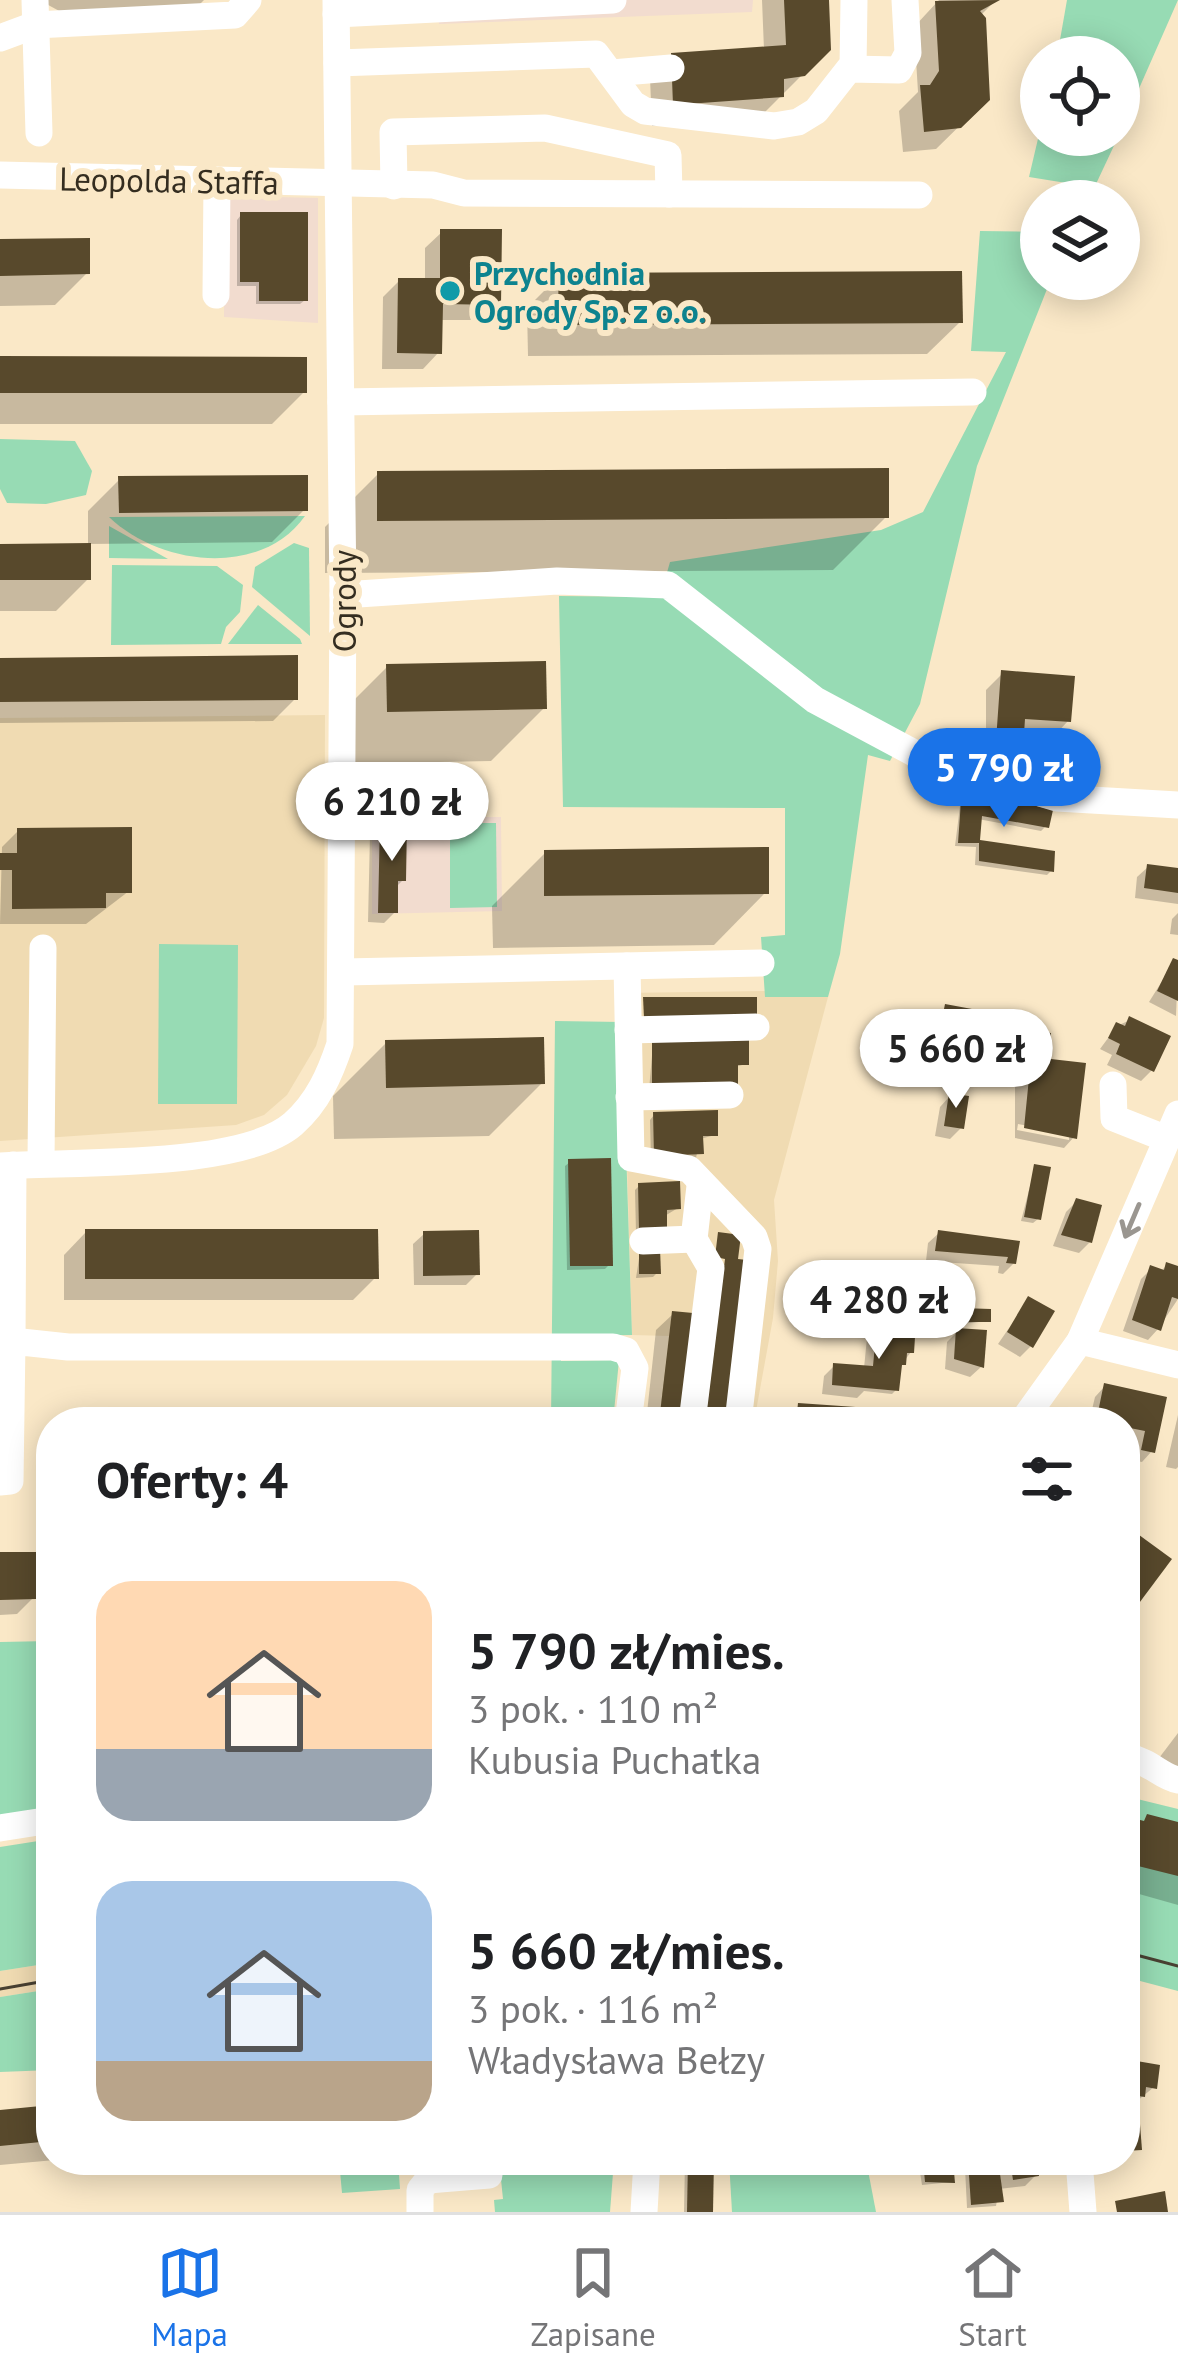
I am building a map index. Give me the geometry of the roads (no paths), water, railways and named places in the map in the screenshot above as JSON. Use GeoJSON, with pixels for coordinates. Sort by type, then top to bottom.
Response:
{"type":"FeatureCollection","features":[{"type":"Feature","properties":{"kind":"street"},"geometry":{"type":"LineString","coordinates":[[0,38],[35,12],[235,15],[248,0]]}},
{"type":"Feature","properties":{"kind":"street"},"geometry":{"type":"LineString","coordinates":[[336,7],[613,0]]}},
{"type":"Feature","properties":{"kind":"street"},"geometry":{"type":"LineString","coordinates":[[337,63],[596,54],[633,104],[645,111],[774,126],[807,118],[854,68],[854,0]]}},
{"type":"Feature","properties":{"kind":"street"},"geometry":{"type":"LineString","coordinates":[[854,68],[892,73],[905,63],[905,0]]}},
{"type":"Feature","properties":{"kind":"street","name":"Ogrody"},"geometry":{"type":"LineString","coordinates":[[18,1165],[237,1152],[292,1126],[316,1100],[340,1044],[344,595],[336,7]]}},
{"type":"Feature","properties":{"kind":"street"},"geometry":{"type":"LineString","coordinates":[[35,12],[39,133]]}},
{"type":"Feature","properties":{"kind":"street"},"geometry":{"type":"LineString","coordinates":[[612,73],[671,68]]}},
{"type":"Feature","properties":{"kind":"street"},"geometry":{"type":"LineString","coordinates":[[394,186],[393,132],[545,128],[668,155],[669,194]]}},
{"type":"Feature","properties":{"kind":"street","name":"Leopolda Staffa"},"geometry":{"type":"LineString","coordinates":[[0,176],[433,185],[464,194],[919,194]]}},
{"type":"Feature","properties":{"kind":"street"},"geometry":{"type":"LineString","coordinates":[[216,295],[217,181]]}},
{"type":"Feature","properties":{"kind":"street"},"geometry":{"type":"LineString","coordinates":[[341,402],[973,392]]}},
{"type":"Feature","properties":{"kind":"street"},"geometry":{"type":"LineString","coordinates":[[344,595],[556,581],[668,585],[815,700],[925,759],[1057,798],[1178,805]]}},
{"type":"Feature","properties":{"kind":"street"},"geometry":{"type":"LineString","coordinates":[[0,1482],[10,1481],[6,1341],[18,1165],[43,948]]}},
{"type":"Feature","properties":{"kind":"street"},"geometry":{"type":"LineString","coordinates":[[344,971],[761,964]]}},
{"type":"Feature","properties":{"kind":"street"},"geometry":{"type":"LineString","coordinates":[[627,966],[631,1158],[688,1169],[754,1237],[758,1249],[740,1407]]}},
{"type":"Feature","properties":{"kind":"street"},"geometry":{"type":"LineString","coordinates":[[628,1030],[756,1027]]}},
{"type":"Feature","properties":{"kind":"street"},"geometry":{"type":"LineString","coordinates":[[1033,1407],[1080,1341],[1173,1126],[1114,1118],[1113,1085]]}},
{"type":"Feature","properties":{"kind":"street"},"geometry":{"type":"LineString","coordinates":[[629,1097],[730,1095]]}},
{"type":"Feature","properties":{"kind":"street"},"geometry":{"type":"LineString","coordinates":[[694,1407],[712,1268],[694,1239],[700,1186]]}},
{"type":"Feature","properties":{"kind":"street"},"geometry":{"type":"LineString","coordinates":[[643,1241],[694,1239]]}},
{"type":"Feature","properties":{"kind":"street"},"geometry":{"type":"LineString","coordinates":[[6,1341],[68,1347],[613,1347],[626,1352],[635,1368],[630,1407]]}},
{"type":"Feature","properties":{"kind":"street"},"geometry":{"type":"LineString","coordinates":[[1080,1341],[1178,1366]]}},
{"type":"Feature","properties":{"kind":"street"},"geometry":{"type":"LineString","coordinates":[[1140,1759],[1154,1762],[1168,1778],[1178,1780]]}},
{"type":"Feature","properties":{"kind":"street"},"geometry":{"type":"LineString","coordinates":[[0,1828],[36,1822]]}},
{"type":"Feature","properties":{"kind":"street"},"geometry":{"type":"LineString","coordinates":[[420,2212],[420,2190],[428,2180],[489,2175]]}},
{"type":"Feature","properties":{"kind":"street"},"geometry":{"type":"LineString","coordinates":[[644,2212],[646,2175]]}},
{"type":"Feature","properties":{"kind":"street"},"geometry":{"type":"LineString","coordinates":[[1080,2175],[1083,2212]]}},
{"type":"Feature","properties":{"kind":"tram line"},"geometry":{"type":"LineString","coordinates":[[1140,1956],[1178,1966]]}},
{"type":"Feature","properties":{"kind":"tram line"},"geometry":{"type":"LineString","coordinates":[[0,1989],[36,1983]]}},
{"type":"Feature","properties":{"kind":"place","name":"Przychodnia Ogrody Sp. z o.o."},"geometry":{"type":"Point","coordinates":[450,291]}}]}
